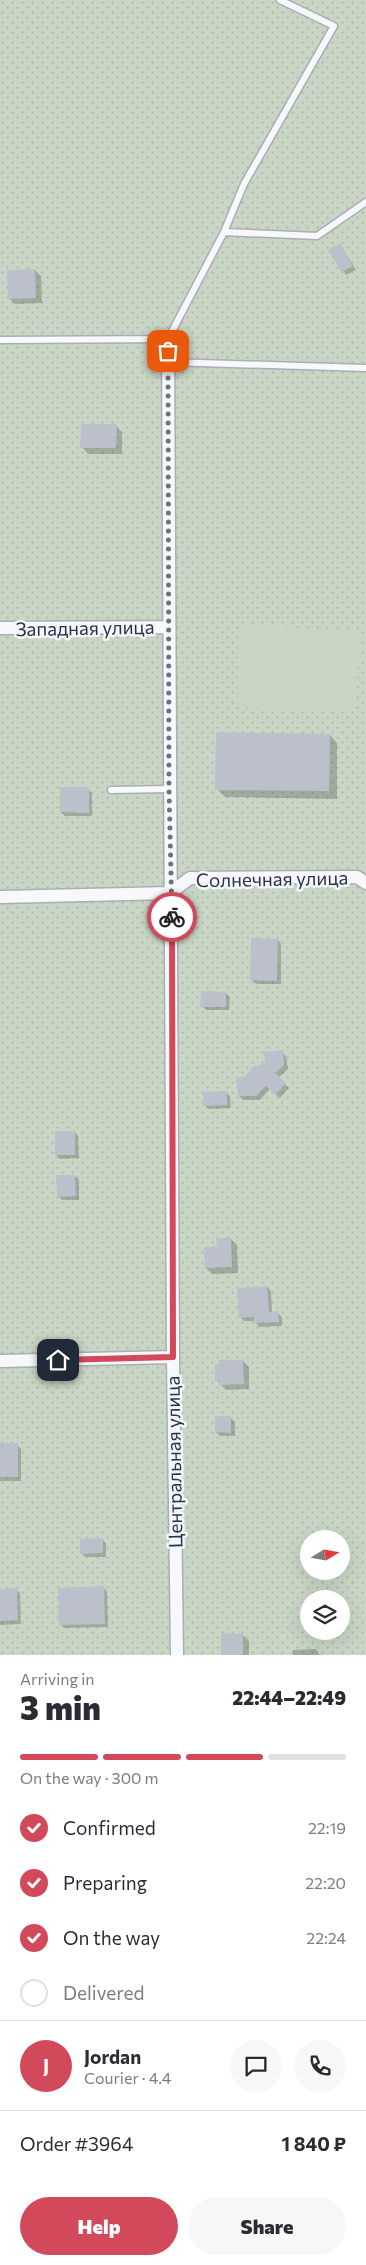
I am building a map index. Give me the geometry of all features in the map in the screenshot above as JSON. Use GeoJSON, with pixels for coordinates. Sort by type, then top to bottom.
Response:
{"type":"FeatureCollection","features":[{"type":"Feature","properties":{"kind":"street","name":"Центральная улица"},"geometry":{"type":"LineString","coordinates":[[168,339],[169,789],[177,1655]]}},
{"type":"Feature","properties":{"kind":"street","name":"Западная улица"},"geometry":{"type":"LineString","coordinates":[[0,628],[170,627]]}},
{"type":"Feature","properties":{"kind":"street","name":"Солнечная улица"},"geometry":{"type":"LineString","coordinates":[[0,897],[170,893],[190,878],[357,877],[366,883]]}},
{"type":"Feature","properties":{"kind":"street"},"geometry":{"type":"LineString","coordinates":[[0,1361],[173,1357]]}},
{"type":"Feature","properties":{"kind":"lane"},"geometry":{"type":"LineString","coordinates":[[0,340],[168,339],[224,232],[244,184],[334,26],[280,0]]}},
{"type":"Feature","properties":{"kind":"lane"},"geometry":{"type":"LineString","coordinates":[[224,232],[316,236],[366,202]]}},
{"type":"Feature","properties":{"kind":"lane"},"geometry":{"type":"LineString","coordinates":[[168,362],[366,368]]}},
{"type":"Feature","properties":{"kind":"lane"},"geometry":{"type":"LineString","coordinates":[[111,790],[169,789]]}},
{"type":"Feature","properties":{"kind":"green space"},"geometry":{"type":"Polygon","coordinates":[[[0,0],[366,0],[366,1655],[0,1655],[0,0]]]}},
{"type":"Feature","properties":{"kind":"green space"},"geometry":{"type":"Polygon","coordinates":[[[239,626],[359,630],[356,711],[237,707],[239,626]]]}},
{"type":"Feature","properties":{"kind":"building"},"geometry":{"type":"Polygon","coordinates":[[[340,243],[353,266],[341,272],[328,250],[340,243]]]}},
{"type":"Feature","properties":{"kind":"building"},"geometry":{"type":"Polygon","coordinates":[[[35,269],[36,298],[8,299],[7,270],[35,269]]]}},
{"type":"Feature","properties":{"kind":"building"},"geometry":{"type":"Polygon","coordinates":[[[81,424],[117,424],[116,448],[80,448],[81,424]]]}},
{"type":"Feature","properties":{"kind":"building"},"geometry":{"type":"Polygon","coordinates":[[[216,732],[330,734],[329,791],[215,790],[216,732]]]}},
{"type":"Feature","properties":{"kind":"building"},"geometry":{"type":"Polygon","coordinates":[[[60,787],[89,787],[89,813],[60,812],[60,787]]]}},
{"type":"Feature","properties":{"kind":"building"},"geometry":{"type":"Polygon","coordinates":[[[251,938],[278,939],[277,981],[250,980],[251,938]]]}},
{"type":"Feature","properties":{"kind":"building"},"geometry":{"type":"Polygon","coordinates":[[[201,991],[226,992],[226,1007],[200,1007],[201,991]]]}},
{"type":"Feature","properties":{"kind":"building"},"geometry":{"type":"Polygon","coordinates":[[[283,1050],[284,1065],[275,1073],[286,1083],[275,1095],[266,1086],[256,1096],[238,1096],[236,1078],[246,1076],[252,1067],[265,1063],[264,1052],[283,1050]]]}},
{"type":"Feature","properties":{"kind":"building"},"geometry":{"type":"Polygon","coordinates":[[[227,1091],[227,1105],[203,1106],[203,1092],[227,1091]]]}},
{"type":"Feature","properties":{"kind":"building"},"geometry":{"type":"Polygon","coordinates":[[[55,1131],[75,1131],[75,1155],[55,1155],[55,1131]]]}},
{"type":"Feature","properties":{"kind":"building"},"geometry":{"type":"Polygon","coordinates":[[[56,1175],[75,1175],[76,1196],[57,1197],[56,1175]]]}},
{"type":"Feature","properties":{"kind":"building"},"geometry":{"type":"Polygon","coordinates":[[[216,1238],[231,1238],[232,1267],[205,1268],[204,1247],[217,1246],[216,1238]]]}},
{"type":"Feature","properties":{"kind":"building"},"geometry":{"type":"Polygon","coordinates":[[[267,1286],[269,1312],[278,1311],[279,1322],[254,1323],[254,1317],[239,1318],[237,1288],[267,1286]]]}},
{"type":"Feature","properties":{"kind":"building"},"geometry":{"type":"Polygon","coordinates":[[[219,1360],[243,1360],[244,1384],[219,1385],[219,1381],[215,1381],[215,1364],[219,1364],[219,1360]]]}},
{"type":"Feature","properties":{"kind":"building"},"geometry":{"type":"Polygon","coordinates":[[[215,1416],[231,1416],[231,1433],[215,1432],[215,1416]]]}},
{"type":"Feature","properties":{"kind":"building"},"geometry":{"type":"Polygon","coordinates":[[[0,1443],[18,1443],[18,1477],[0,1477],[0,1443]]]}},
{"type":"Feature","properties":{"kind":"building"},"geometry":{"type":"Polygon","coordinates":[[[103,1538],[103,1553],[80,1554],[80,1539],[103,1538]]]}},
{"type":"Feature","properties":{"kind":"building"},"geometry":{"type":"Polygon","coordinates":[[[104,1586],[105,1624],[59,1625],[58,1588],[104,1586]]]}},
{"type":"Feature","properties":{"kind":"building"},"geometry":{"type":"Polygon","coordinates":[[[17,1588],[18,1620],[0,1621],[0,1589],[17,1588]]]}},
{"type":"Feature","properties":{"kind":"building"},"geometry":{"type":"Polygon","coordinates":[[[221,1633],[243,1634],[243,1655],[221,1655],[221,1633]]]}},
{"type":"Feature","properties":{"kind":"way so far"},"geometry":{"type":"LineString","coordinates":[[168,351],[169,789],[172,917]]}},
{"type":"Feature","properties":{"kind":"route"},"geometry":{"type":"LineString","coordinates":[[58,1360],[173,1357],[172,917]]}}]}
